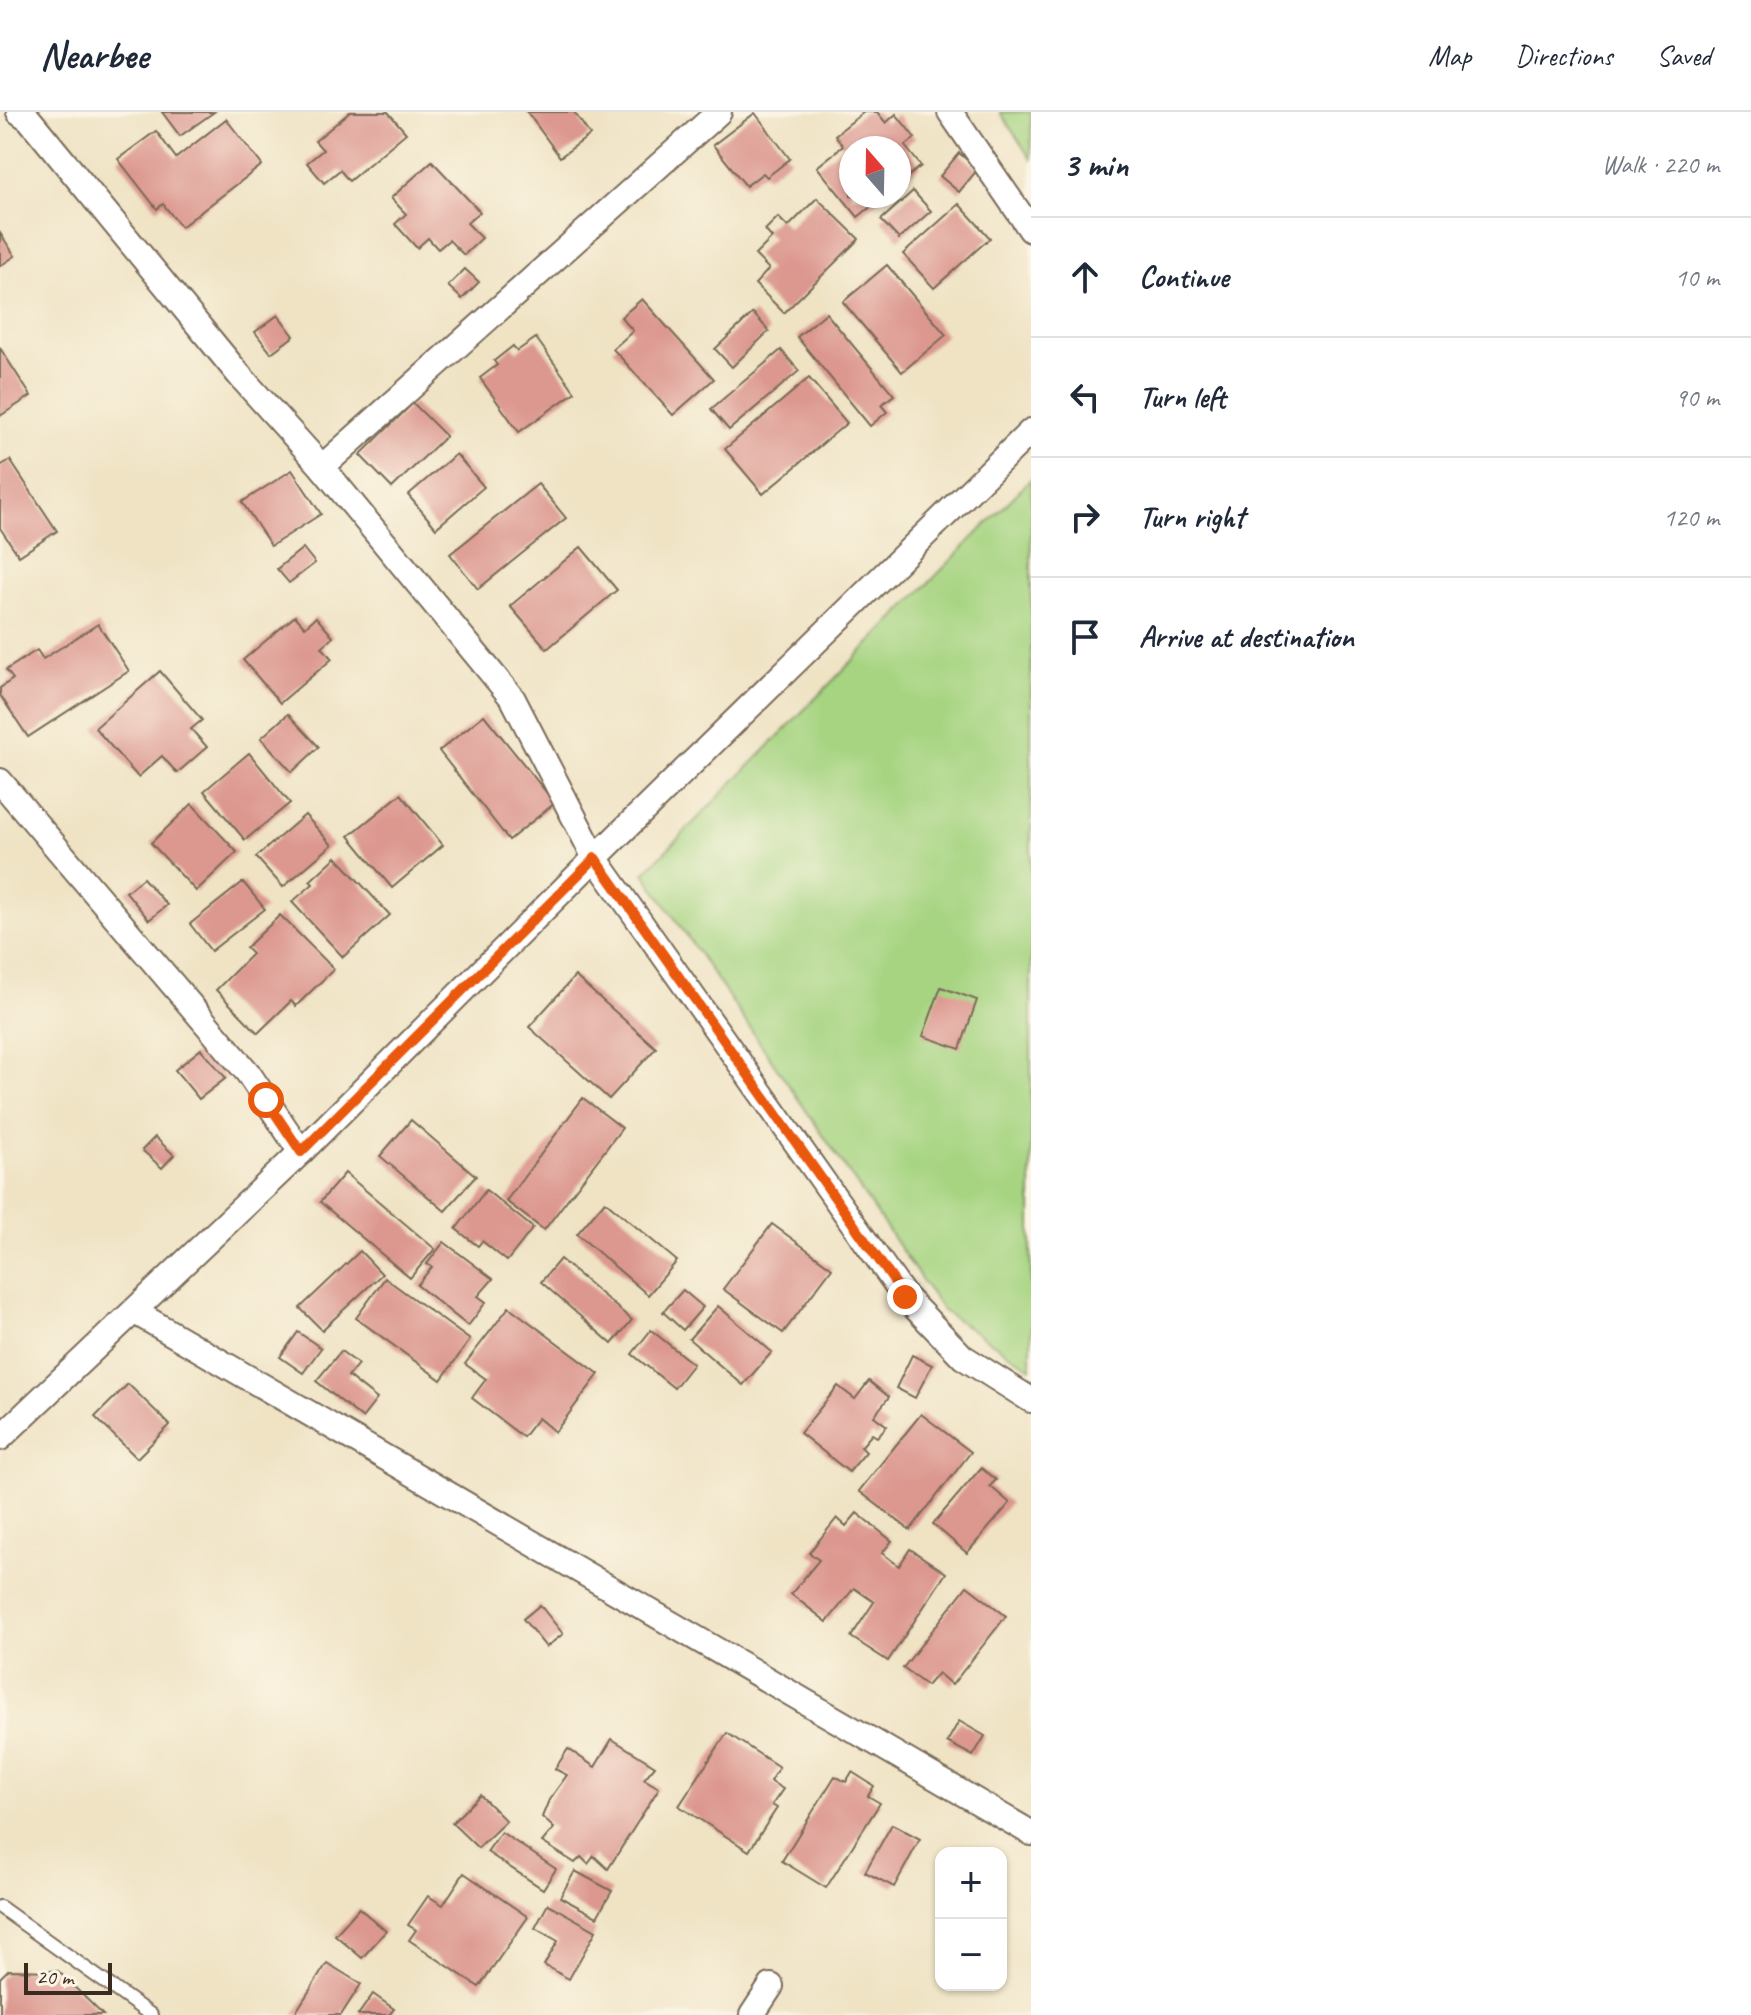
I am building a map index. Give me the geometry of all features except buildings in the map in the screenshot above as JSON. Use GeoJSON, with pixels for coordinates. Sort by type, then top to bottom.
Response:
{"type":"FeatureCollection","features":[{"type":"Feature","properties":{"kind":"street"},"geometry":{"type":"LineString","coordinates":[[19,112],[29,119],[240,376],[322,467],[513,699],[595,858],[905,1297],[963,1357],[1031,1400]]}},
{"type":"Feature","properties":{"kind":"street"},"geometry":{"type":"LineString","coordinates":[[322,467],[719,112]]}},
{"type":"Feature","properties":{"kind":"street"},"geometry":{"type":"LineString","coordinates":[[950,112],[1031,230]]}},
{"type":"Feature","properties":{"kind":"street"},"geometry":{"type":"LineString","coordinates":[[0,1438],[301,1152],[595,858],[1031,431]]}},
{"type":"Feature","properties":{"kind":"street"},"geometry":{"type":"LineString","coordinates":[[0,781],[248,1073],[301,1152]]}},
{"type":"Feature","properties":{"kind":"street"},"geometry":{"type":"LineString","coordinates":[[135,1312],[1031,1833]]}},
{"type":"Feature","properties":{"kind":"street"},"geometry":{"type":"LineString","coordinates":[[752,2015],[771,1986]]}},
{"type":"Feature","properties":{"kind":"lane"},"geometry":{"type":"LineString","coordinates":[[0,1907],[151,2015]]}},
{"type":"Feature","properties":{"kind":"green space"},"geometry":{"type":"Polygon","coordinates":[[[1000,112],[1031,112],[1031,159],[1000,112]]]}},
{"type":"Feature","properties":{"kind":"green space"},"geometry":{"type":"Polygon","coordinates":[[[1031,479],[1031,1368],[943,1311],[644,873],[1031,479]]]}},
{"type":"Feature","properties":{"kind":"route"},"geometry":{"type":"LineString","coordinates":[[266,1100],[301,1152],[595,858],[905,1297]]}}]}
